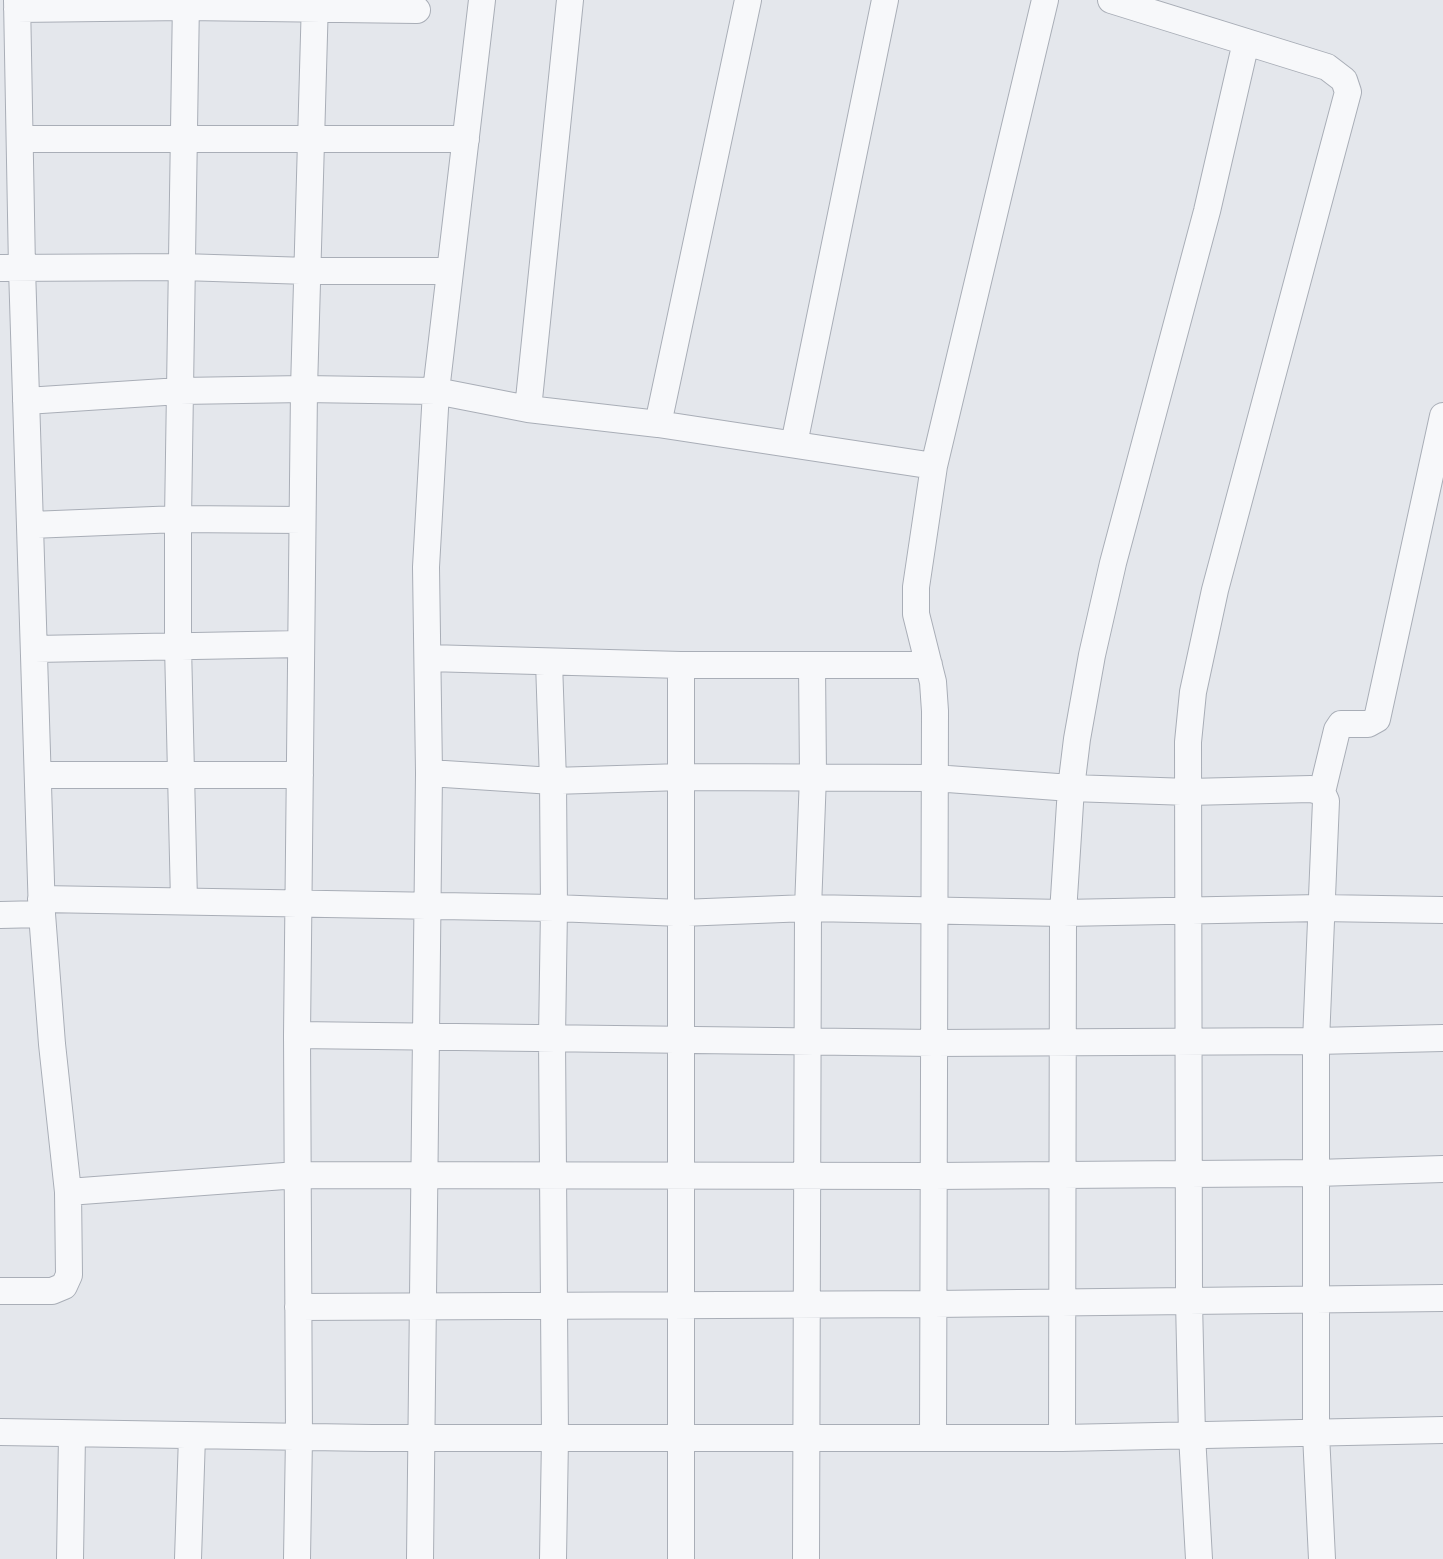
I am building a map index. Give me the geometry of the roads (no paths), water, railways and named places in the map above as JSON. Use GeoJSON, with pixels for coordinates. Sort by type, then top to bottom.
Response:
{"type":"FeatureCollection","features":[{"type":"Feature","properties":{"kind":"street"},"geometry":{"type":"LineString","coordinates":[[420,1559],[429,773],[426,567],[436,391],[482,0]]}},
{"type":"Feature","properties":{"kind":"street"},"geometry":{"type":"LineString","coordinates":[[528,409],[570,0]]}},
{"type":"Feature","properties":{"kind":"street"},"geometry":{"type":"LineString","coordinates":[[658,424],[748,0]]}},
{"type":"Feature","properties":{"kind":"street"},"geometry":{"type":"LineString","coordinates":[[794,444],[885,0]]}},
{"type":"Feature","properties":{"kind":"street"},"geometry":{"type":"LineString","coordinates":[[933,1438],[935,711],[933,682],[916,614],[916,587],[934,466],[1045,0]]}},
{"type":"Feature","properties":{"kind":"street"},"geometry":{"type":"LineString","coordinates":[[1111,0],[1327,67],[1344,80],[1348,92],[1215,590],[1193,692],[1188,742],[1189,1301],[1192,1435],[1199,1559]]}},
{"type":"Feature","properties":{"kind":"street"},"geometry":{"type":"LineString","coordinates":[[184,901],[178,646],[178,519],[186,3]]}},
{"type":"Feature","properties":{"kind":"street"},"geometry":{"type":"LineString","coordinates":[[0,1291],[51,1291],[64,1286],[69,1275],[68,1192],[52,1044],[42,906],[26,400],[11,268],[20,139],[17,4],[186,3],[315,5],[417,10]]}},
{"type":"Feature","properties":{"kind":"street"},"geometry":{"type":"LineString","coordinates":[[297,1559],[299,1437],[297,1035],[302,520],[315,5]]}},
{"type":"Feature","properties":{"kind":"street"},"geometry":{"type":"LineString","coordinates":[[1062,1438],[1063,913],[1071,788],[1083,703],[1113,563],[1207,211],[1246,42]]}},
{"type":"Feature","properties":{"kind":"street"},"geometry":{"type":"LineString","coordinates":[[20,139],[466,139]]}},
{"type":"Feature","properties":{"kind":"street"},"geometry":{"type":"LineString","coordinates":[[11,268],[182,267],[308,271],[450,271]]}},
{"type":"Feature","properties":{"kind":"street"},"geometry":{"type":"LineString","coordinates":[[26,400],[180,391],[304,389],[436,391],[528,409],[658,424],[934,466]]}},
{"type":"Feature","properties":{"kind":"street"},"geometry":{"type":"LineString","coordinates":[[1322,1559],[1316,1434],[1316,1041],[1326,801],[1322,792],[1337,730],[1341,724],[1368,724],[1377,719],[1443,416]]}},
{"type":"Feature","properties":{"kind":"street"},"geometry":{"type":"LineString","coordinates":[[31,525],[178,519],[302,520]]}},
{"type":"Feature","properties":{"kind":"street"},"geometry":{"type":"LineString","coordinates":[[35,649],[301,644]]}},
{"type":"Feature","properties":{"kind":"street"},"geometry":{"type":"LineString","coordinates":[[428,658],[681,664],[928,665]]}},
{"type":"Feature","properties":{"kind":"street"},"geometry":{"type":"LineString","coordinates":[[549,662],[554,908],[552,1038],[554,1559]]}},
{"type":"Feature","properties":{"kind":"street"},"geometry":{"type":"LineString","coordinates":[[681,664],[681,1559]]}},
{"type":"Feature","properties":{"kind":"street"},"geometry":{"type":"LineString","coordinates":[[806,1559],[808,908],[813,776],[812,665]]}},
{"type":"Feature","properties":{"kind":"street"},"geometry":{"type":"LineString","coordinates":[[429,773],[553,781],[682,777],[934,778],[1071,788],[1189,792],[1311,789],[1322,792]]}},
{"type":"Feature","properties":{"kind":"street"},"geometry":{"type":"LineString","coordinates":[[39,774],[300,775]]}},
{"type":"Feature","properties":{"kind":"street"},"geometry":{"type":"LineString","coordinates":[[0,915],[42,906],[184,901],[554,908],[681,913],[808,908],[1063,913],[1320,908],[1443,910]]}},
{"type":"Feature","properties":{"kind":"street"},"geometry":{"type":"LineString","coordinates":[[297,1035],[934,1043],[1443,1038]]}},
{"type":"Feature","properties":{"kind":"street"},"geometry":{"type":"LineString","coordinates":[[68,1192],[298,1176],[934,1176],[1317,1173],[1443,1169]]}},
{"type":"Feature","properties":{"kind":"street"},"geometry":{"type":"LineString","coordinates":[[298,1306],[934,1304],[1443,1298]]}},
{"type":"Feature","properties":{"kind":"street"},"geometry":{"type":"LineString","coordinates":[[0,1432],[421,1438],[1062,1438],[1443,1430]]}},
{"type":"Feature","properties":{"kind":"street"},"geometry":{"type":"LineString","coordinates":[[70,1559],[72,1434]]}},
{"type":"Feature","properties":{"kind":"street"},"geometry":{"type":"LineString","coordinates":[[188,1559],[192,1436]]}}]}
